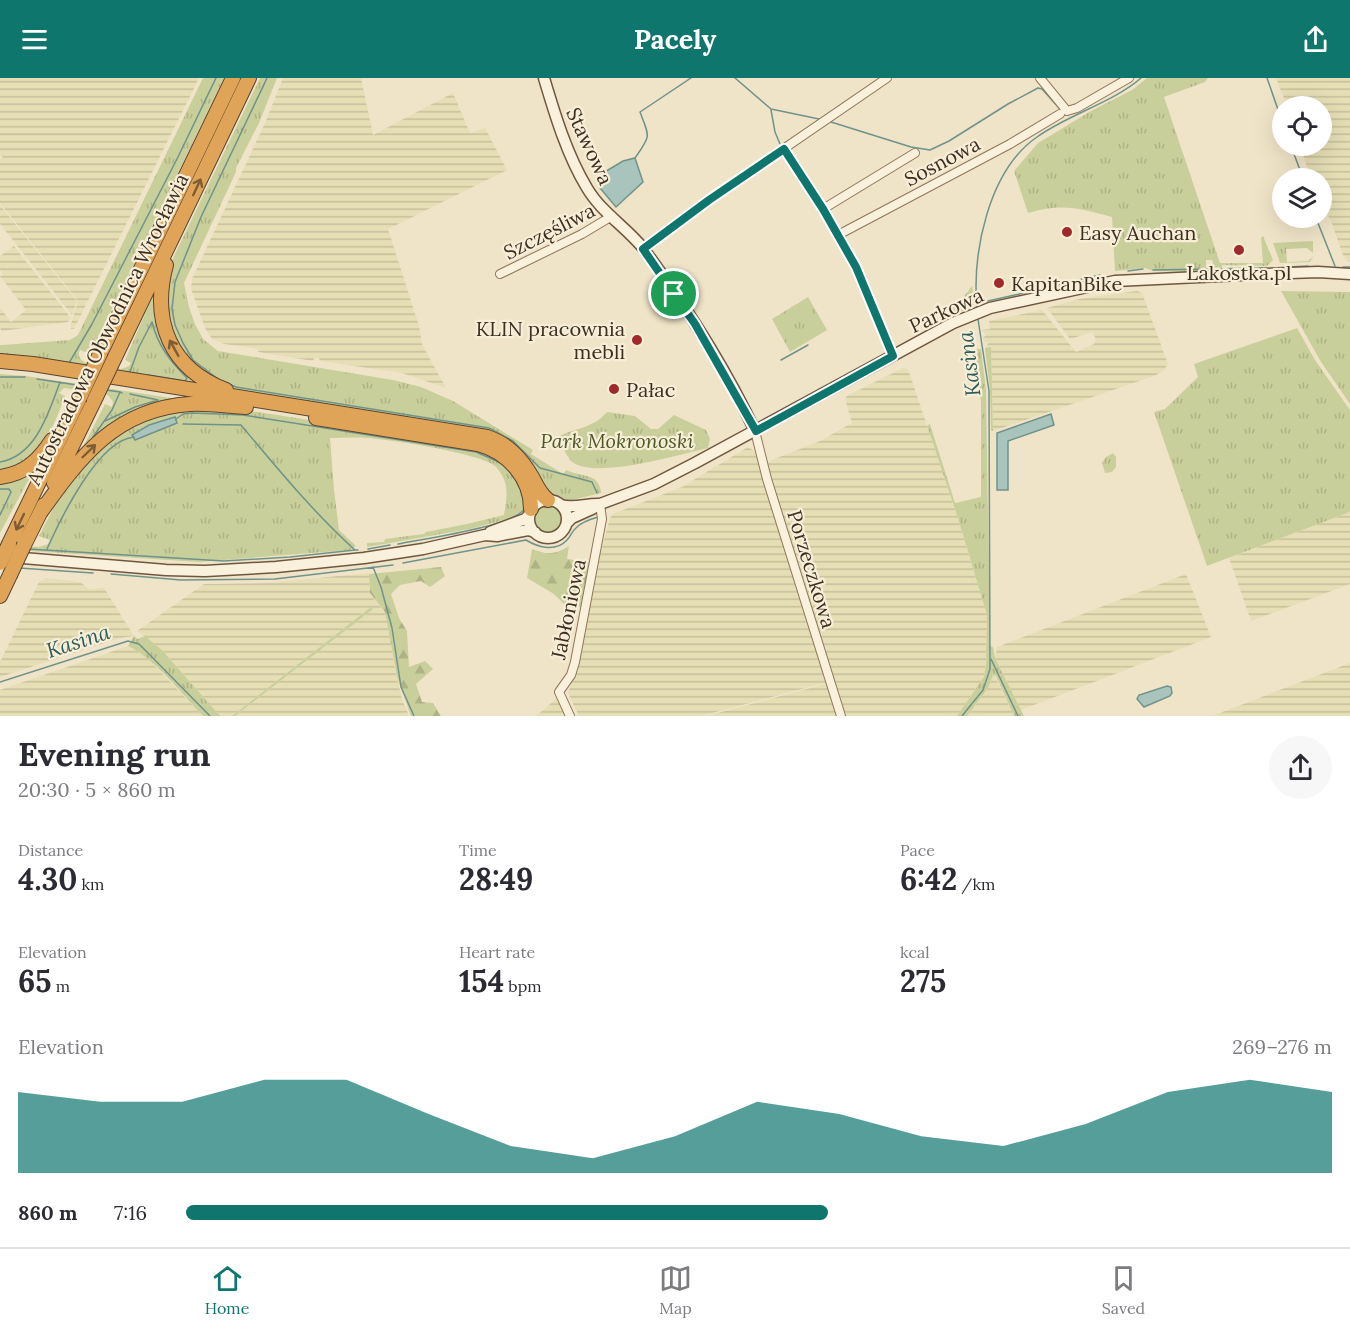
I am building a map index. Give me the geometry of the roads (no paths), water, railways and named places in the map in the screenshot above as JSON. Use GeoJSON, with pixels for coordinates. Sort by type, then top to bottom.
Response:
{"type":"FeatureCollection","features":[{"type":"Feature","properties":{"kind":"highway","name":"Autostradowa Obwodnica Wrocławia"},"geometry":{"type":"LineString","coordinates":[[0,563],[233,78]]}},
{"type":"Feature","properties":{"kind":"highway","name":"Autostradowa Obwodnica Wrocławia"},"geometry":{"type":"LineString","coordinates":[[0,596],[249,78]]}},
{"type":"Feature","properties":{"kind":"highway"},"geometry":{"type":"LineString","coordinates":[[172,240],[163,280],[160,307],[165,329],[179,358],[198,376],[216,387],[283,403]]}},
{"type":"Feature","properties":{"kind":"highway"},"geometry":{"type":"LineString","coordinates":[[0,361],[27,363],[245,399],[442,428],[495,439],[521,459],[541,494],[554,503]]}},
{"type":"Feature","properties":{"kind":"highway"},"geometry":{"type":"LineString","coordinates":[[0,370],[228,402],[485,446],[501,454],[514,466],[532,498],[530,512]]}},
{"type":"Feature","properties":{"kind":"highway"},"geometry":{"type":"LineString","coordinates":[[40,513],[70,471],[90,448],[130,421],[157,410],[188,405],[254,408]]}},
{"type":"Feature","properties":{"kind":"highway"},"geometry":{"type":"LineString","coordinates":[[0,477],[19,473],[33,464],[73,412]]}},
{"type":"Feature","properties":{"kind":"main road","name":"Stawowa"},"geometry":{"type":"LineString","coordinates":[[544,78],[561,131],[592,195],[643,249],[695,324],[756,431]]}},
{"type":"Feature","properties":{"kind":"main road","name":"Parkowa"},"geometry":{"type":"LineString","coordinates":[[567,523],[572,518],[600,504],[654,484],[980,311],[1115,281],[1318,272],[1350,274]]}},
{"type":"Feature","properties":{"kind":"main road","name":"Parkowa"},"geometry":{"type":"LineString","coordinates":[[554,503],[568,507],[589,503],[600,504]]}},
{"type":"Feature","properties":{"kind":"main road"},"geometry":{"type":"LineString","coordinates":[[0,556],[166,570],[276,567],[364,558],[528,530],[543,536],[557,535],[567,523],[566,512],[554,503],[536,504],[525,519],[494,530],[485,536]]}},
{"type":"Feature","properties":{"kind":"main road"},"geometry":{"type":"LineString","coordinates":[[530,512],[529,521],[535,532]]}},
{"type":"Feature","properties":{"kind":"street"},"geometry":{"type":"LineString","coordinates":[[643,249],[709,200],[887,78]]}},
{"type":"Feature","properties":{"kind":"street"},"geometry":{"type":"LineString","coordinates":[[1040,78],[1064,113]]}},
{"type":"Feature","properties":{"kind":"street","name":"Sosnowa"},"geometry":{"type":"LineString","coordinates":[[838,235],[1129,78]]}},
{"type":"Feature","properties":{"kind":"street"},"geometry":{"type":"LineString","coordinates":[[784,149],[823,209],[858,272],[893,356]]}},
{"type":"Feature","properties":{"kind":"street"},"geometry":{"type":"LineString","coordinates":[[823,209],[915,153]]}},
{"type":"Feature","properties":{"kind":"street","name":"Szczęśliwa"},"geometry":{"type":"LineString","coordinates":[[500,274],[588,231],[612,216]]}},
{"type":"Feature","properties":{"kind":"street","name":"Porzeczkowa"},"geometry":{"type":"LineString","coordinates":[[756,431],[773,498],[841,716]]}},
{"type":"Feature","properties":{"kind":"street","name":"Jabłoniowa"},"geometry":{"type":"LineString","coordinates":[[570,716],[559,692],[571,675],[575,663],[602,519],[600,504]]}},
{"type":"Feature","properties":{"kind":"water"},"geometry":{"type":"Polygon","coordinates":[[[635,158],[643,182],[616,207],[600,188],[603,173],[623,161],[635,158]]]}},
{"type":"Feature","properties":{"kind":"water"},"geometry":{"type":"Polygon","coordinates":[[[1051,414],[1054,425],[1008,441],[1008,490],[997,490],[997,433],[1051,414]]]}},
{"type":"Feature","properties":{"kind":"water"},"geometry":{"type":"Polygon","coordinates":[[[175,417],[177,423],[135,440],[132,435],[149,425],[175,417]]]}},
{"type":"Feature","properties":{"kind":"water"},"geometry":{"type":"Polygon","coordinates":[[[1167,686],[1171,687],[1170,696],[1144,707],[1137,699],[1139,695],[1167,686]]]}},
{"type":"Feature","properties":{"kind":"waterway"},"geometry":{"type":"LineString","coordinates":[[69,363],[92,324],[216,78]]}},
{"type":"Feature","properties":{"kind":"waterway"},"geometry":{"type":"LineString","coordinates":[[218,379],[193,360],[175,325],[172,309],[175,282],[201,217],[267,78]]}},
{"type":"Feature","properties":{"kind":"waterway"},"geometry":{"type":"LineString","coordinates":[[635,158],[647,136],[640,112],[691,78]]}},
{"type":"Feature","properties":{"kind":"waterway"},"geometry":{"type":"LineString","coordinates":[[735,78],[771,109],[819,119]]}},
{"type":"Feature","properties":{"kind":"waterway","name":"Kasina"},"geometry":{"type":"LineString","coordinates":[[977,308],[977,263],[981,239],[995,192],[1006,170],[1020,152],[1037,137],[1118,94],[1141,78]]}},
{"type":"Feature","properties":{"kind":"waterway"},"geometry":{"type":"LineString","coordinates":[[1267,78],[1273,96]]}},
{"type":"Feature","properties":{"kind":"waterway"},"geometry":{"type":"LineString","coordinates":[[831,122],[911,147],[930,150],[1038,88],[1042,89],[1060,109]]}},
{"type":"Feature","properties":{"kind":"waterway"},"geometry":{"type":"LineString","coordinates":[[771,110],[780,144]]}},
{"type":"Feature","properties":{"kind":"waterway"},"geometry":{"type":"LineString","coordinates":[[1295,156],[1299,168]]}},
{"type":"Feature","properties":{"kind":"waterway"},"geometry":{"type":"LineString","coordinates":[[1320,228],[1335,266]]}},
{"type":"Feature","properties":{"kind":"waterway"},"geometry":{"type":"LineString","coordinates":[[1288,267],[1308,266]]}},
{"type":"Feature","properties":{"kind":"waterway"},"geometry":{"type":"LineString","coordinates":[[1343,267],[1350,267]]}},
{"type":"Feature","properties":{"kind":"waterway"},"geometry":{"type":"LineString","coordinates":[[1153,270],[1265,268]]}},
{"type":"Feature","properties":{"kind":"waterway"},"geometry":{"type":"LineString","coordinates":[[1128,271],[1143,269]]}},
{"type":"Feature","properties":{"kind":"waterway"},"geometry":{"type":"LineString","coordinates":[[1048,287],[1100,275]]}},
{"type":"Feature","properties":{"kind":"waterway"},"geometry":{"type":"LineString","coordinates":[[988,301],[1041,289]]}},
{"type":"Feature","properties":{"kind":"waterway","name":"Kasina"},"geometry":{"type":"LineString","coordinates":[[962,716],[983,690],[990,669],[989,391],[978,319]]}},
{"type":"Feature","properties":{"kind":"waterway"},"geometry":{"type":"LineString","coordinates":[[130,372],[139,347],[152,322],[165,353],[187,378],[185,381],[148,375]]}},
{"type":"Feature","properties":{"kind":"waterway"},"geometry":{"type":"LineString","coordinates":[[781,360],[808,345]]}},
{"type":"Feature","properties":{"kind":"waterway"},"geometry":{"type":"LineString","coordinates":[[1,354],[29,357]]}},
{"type":"Feature","properties":{"kind":"waterway"},"geometry":{"type":"LineString","coordinates":[[132,373],[141,374]]}},
{"type":"Feature","properties":{"kind":"waterway"},"geometry":{"type":"LineString","coordinates":[[0,377],[25,377]]}},
{"type":"Feature","properties":{"kind":"waterway"},"geometry":{"type":"LineString","coordinates":[[37,379],[77,385]]}},
{"type":"Feature","properties":{"kind":"waterway"},"geometry":{"type":"LineString","coordinates":[[0,462],[12,458],[32,442],[46,419],[60,382]]}},
{"type":"Feature","properties":{"kind":"waterway"},"geometry":{"type":"LineString","coordinates":[[227,383],[236,387],[489,428],[513,441],[540,468],[592,482],[597,493]]}},
{"type":"Feature","properties":{"kind":"waterway"},"geometry":{"type":"LineString","coordinates":[[106,390],[120,392]]}},
{"type":"Feature","properties":{"kind":"waterway"},"geometry":{"type":"LineString","coordinates":[[93,437],[112,410],[120,392],[122,393]]}},
{"type":"Feature","properties":{"kind":"waterway"},"geometry":{"type":"LineString","coordinates":[[105,421],[135,407],[158,400],[130,394]]}},
{"type":"Feature","properties":{"kind":"waterway"},"geometry":{"type":"LineString","coordinates":[[176,419],[183,414],[192,413],[243,415],[476,452],[499,462]]}},
{"type":"Feature","properties":{"kind":"waterway"},"geometry":{"type":"LineString","coordinates":[[183,424],[241,425],[310,505],[355,550],[358,550]]}},
{"type":"Feature","properties":{"kind":"waterway"},"geometry":{"type":"LineString","coordinates":[[47,549],[71,502],[94,466],[120,441],[134,437]]}},
{"type":"Feature","properties":{"kind":"waterway"},"geometry":{"type":"LineString","coordinates":[[0,489],[9,489],[11,492],[0,515]]}},
{"type":"Feature","properties":{"kind":"waterway"},"geometry":{"type":"LineString","coordinates":[[398,544],[504,521],[525,508]]}},
{"type":"Feature","properties":{"kind":"waterway"},"geometry":{"type":"LineString","coordinates":[[403,563],[526,540],[547,548],[558,546],[563,544],[581,524],[598,517]]}},
{"type":"Feature","properties":{"kind":"waterway"},"geometry":{"type":"LineString","coordinates":[[368,549],[390,545]]}},
{"type":"Feature","properties":{"kind":"waterway"},"geometry":{"type":"LineString","coordinates":[[28,549],[224,561],[355,550]]}},
{"type":"Feature","properties":{"kind":"waterway"},"geometry":{"type":"LineString","coordinates":[[111,574],[181,580],[275,579],[393,565]]}},
{"type":"Feature","properties":{"kind":"waterway"},"geometry":{"type":"LineString","coordinates":[[373,567],[392,628],[401,687],[414,716]]}},
{"type":"Feature","properties":{"kind":"waterway"},"geometry":{"type":"LineString","coordinates":[[19,568],[93,573]]}},
{"type":"Feature","properties":{"kind":"waterway","name":"Kasina"},"geometry":{"type":"LineString","coordinates":[[0,682],[128,641],[139,644],[210,716]]}},
{"type":"Feature","properties":{"kind":"waterway"},"geometry":{"type":"LineString","coordinates":[[991,659],[1018,716]]}},
{"type":"Feature","properties":{"kind":"place","name":"Easy Auchan"},"geometry":{"type":"Point","coordinates":[1067,232]}},
{"type":"Feature","properties":{"kind":"place","name":"Lakostka.pl"},"geometry":{"type":"Point","coordinates":[1239,250]}},
{"type":"Feature","properties":{"kind":"place","name":"KapitanBike"},"geometry":{"type":"Point","coordinates":[999,283]}},
{"type":"Feature","properties":{"kind":"place","name":"KLIN pracownia mebli"},"geometry":{"type":"Point","coordinates":[637,340]}},
{"type":"Feature","properties":{"kind":"place","name":"Pałac"},"geometry":{"type":"Point","coordinates":[614,389]}},
{"type":"Feature","properties":{"kind":"park label","name":"Park Mokronoski"},"geometry":{"type":"Point","coordinates":[617,440]}}]}
